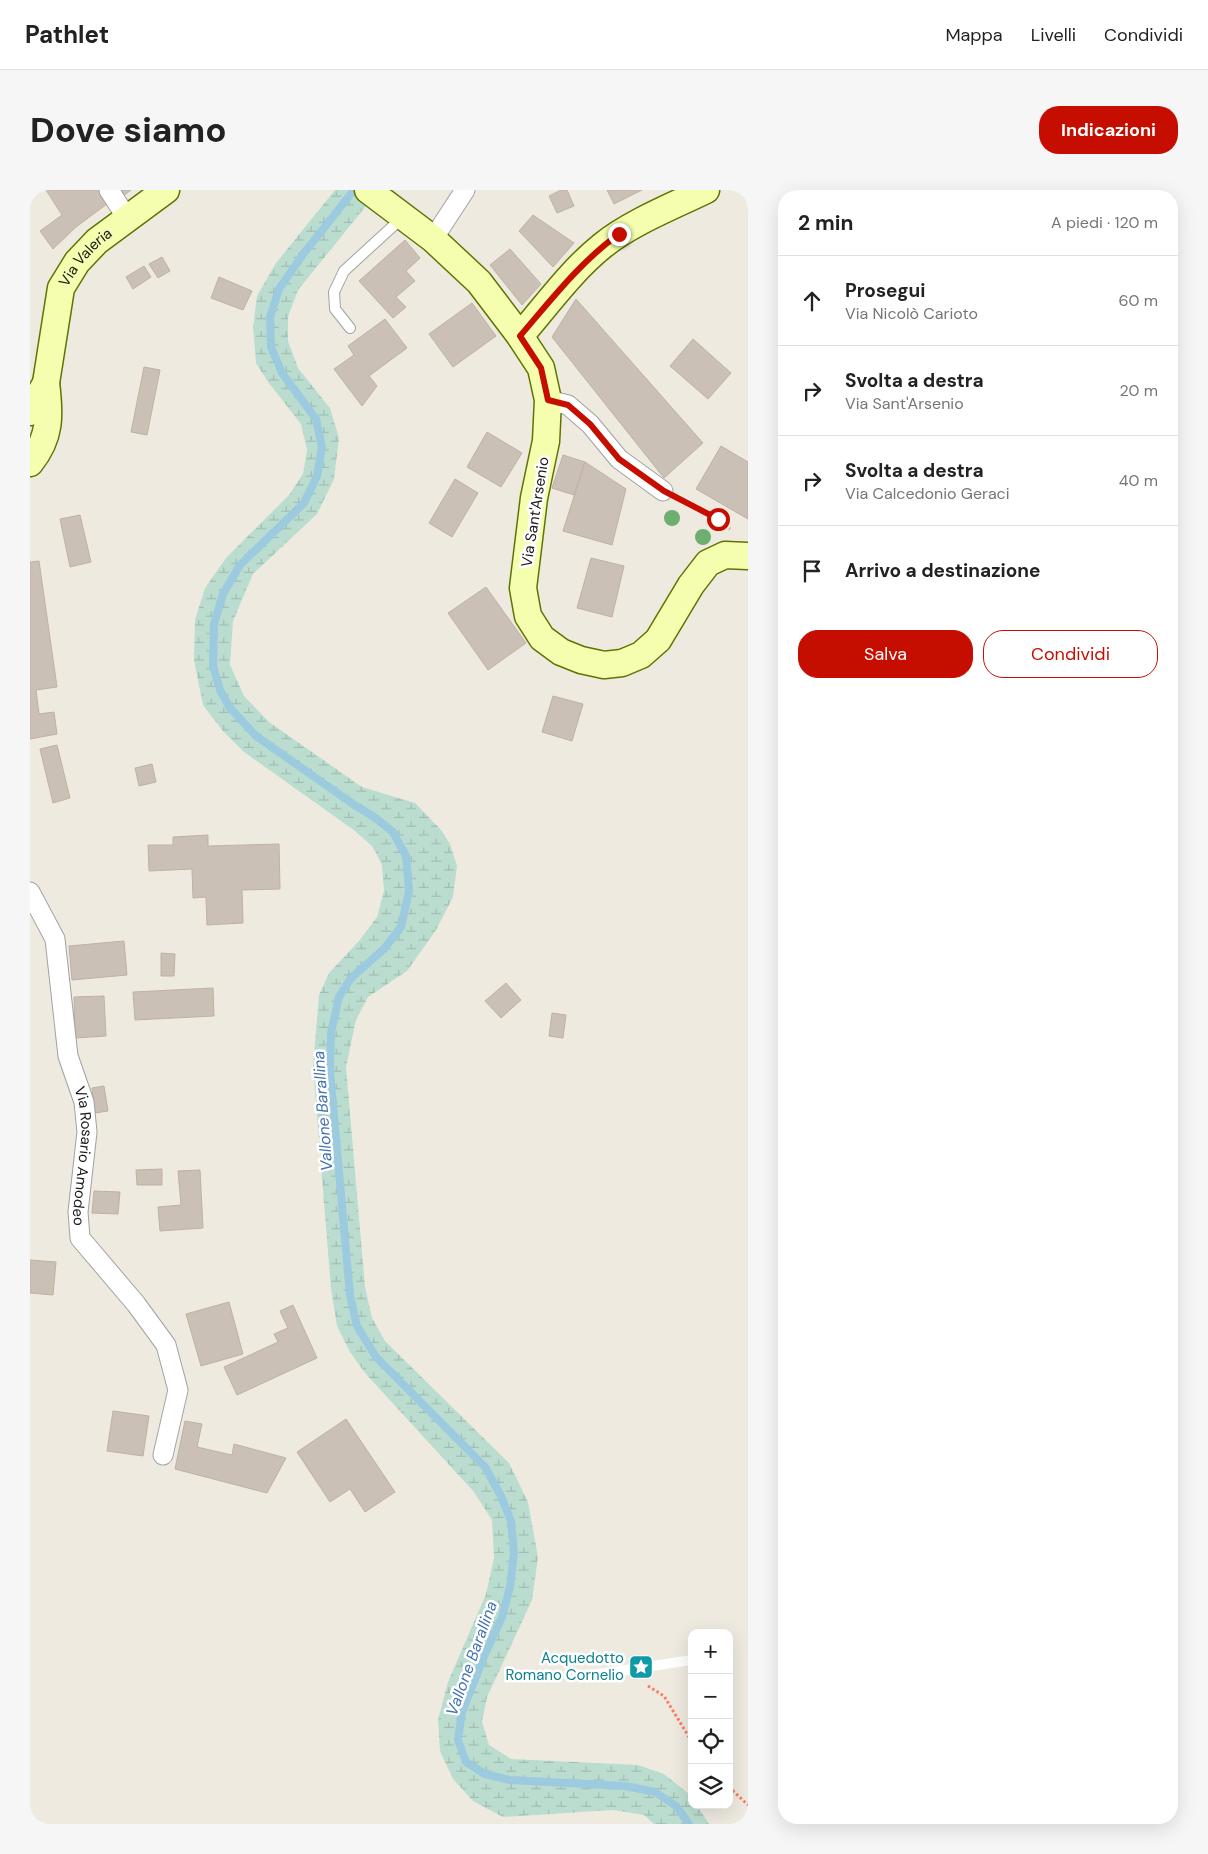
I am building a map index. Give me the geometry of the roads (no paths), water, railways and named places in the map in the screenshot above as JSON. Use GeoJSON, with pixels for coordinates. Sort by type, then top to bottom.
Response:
{"type":"FeatureCollection","features":[{"type":"Feature","properties":{"kind":"street"},"geometry":{"type":"LineString","coordinates":[[109,190],[127,218]]}},
{"type":"Feature","properties":{"kind":"street","name":"Via Valeria"},"geometry":{"type":"LineString","coordinates":[[46,383],[61,288],[77,262],[97,241],[166,190]]}},
{"type":"Feature","properties":{"kind":"street","name":"Via Sant'Arsenio"},"geometry":{"type":"LineString","coordinates":[[368,190],[433,239],[479,282],[520,336],[541,368],[548,400],[546,441],[534,498],[524,588],[528,616],[542,638],[561,652],[581,660],[604,665],[622,663],[641,655],[658,640],[691,585],[708,563],[725,555],[748,556]]}},
{"type":"Feature","properties":{"kind":"street"},"geometry":{"type":"LineString","coordinates":[[433,239],[465,190]]}},
{"type":"Feature","properties":{"kind":"street"},"geometry":{"type":"LineString","coordinates":[[520,336],[581,265],[602,246],[619,234],[706,190]]}},
{"type":"Feature","properties":{"kind":"street"},"geometry":{"type":"LineString","coordinates":[[30,412],[46,383]]}},
{"type":"Feature","properties":{"kind":"street"},"geometry":{"type":"LineString","coordinates":[[30,463],[44,439],[49,423],[46,383]]}},
{"type":"Feature","properties":{"kind":"street"},"geometry":{"type":"LineString","coordinates":[[548,400],[568,405],[590,424],[619,459],[664,491]]}},
{"type":"Feature","properties":{"kind":"street","name":"Via Rosario Amodeo"},"geometry":{"type":"LineString","coordinates":[[30,892],[55,939],[68,1056],[84,1102],[87,1132],[78,1212],[80,1238],[136,1304],[166,1345],[178,1390],[163,1455]]}},
{"type":"Feature","properties":{"kind":"lane"},"geometry":{"type":"LineString","coordinates":[[350,328],[334,309],[334,292],[344,271],[403,217]]}},
{"type":"Feature","properties":{"kind":"waterway","name":"Vallone Barallina"},"geometry":{"type":"LineString","coordinates":[[354,190],[304,253],[279,289],[270,317],[271,347],[282,373],[316,419],[322,447],[317,476],[304,503],[240,565],[223,594],[214,624],[213,666],[220,690],[230,708],[256,736],[393,832],[406,856],[409,891],[401,927],[384,949],[351,978],[339,997],[331,1033],[330,1071],[350,1295],[357,1326],[376,1357],[485,1467],[501,1496],[511,1521],[514,1553],[510,1587],[502,1617],[462,1712],[458,1740],[466,1762],[485,1774],[510,1780],[625,1786],[655,1792],[676,1806],[689,1824]]}},
{"type":"Feature","properties":{"kind":"place","name":"Acquedotto Romano Cornelio"},"geometry":{"type":"Point","coordinates":[641,1667]}}]}
